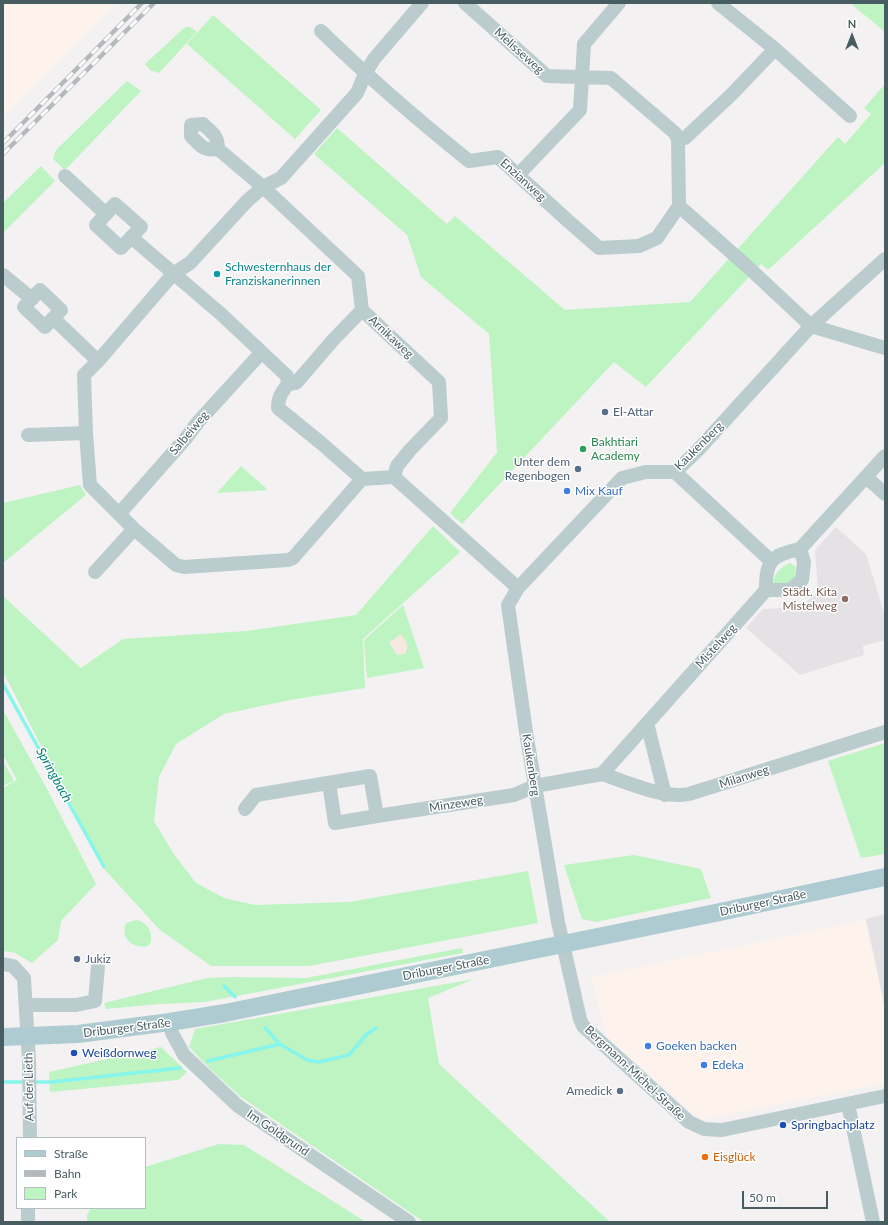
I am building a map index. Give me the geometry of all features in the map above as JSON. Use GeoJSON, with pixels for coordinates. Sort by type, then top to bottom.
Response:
{"type":"FeatureCollection","features":[{"type":"Feature","properties":{"kind":"main road","name":"Driburger Straße"},"geometry":{"type":"LineString","coordinates":[[3,1037],[78,1034],[170,1022],[232,1011],[885,877]]}},
{"type":"Feature","properties":{"kind":"street"},"geometry":{"type":"LineString","coordinates":[[362,479],[293,558],[288,560],[181,566],[176,565],[134,529],[90,486],[84,375],[98,361],[173,274],[190,263],[247,201],[263,187],[281,178],[356,93],[374,58],[422,3]]}},
{"type":"Feature","properties":{"kind":"street","name":"Melisseweg"},"geometry":{"type":"LineString","coordinates":[[465,3],[547,76],[611,78],[675,133],[678,139]]}},
{"type":"Feature","properties":{"kind":"street"},"geometry":{"type":"LineString","coordinates":[[518,175],[580,110],[584,44],[619,3]]}},
{"type":"Feature","properties":{"kind":"street"},"geometry":{"type":"LineString","coordinates":[[718,3],[775,49],[850,116]]}},
{"type":"Feature","properties":{"kind":"street","name":"Enzianweg"},"geometry":{"type":"LineString","coordinates":[[321,32],[365,74],[469,162],[498,157],[599,248],[639,246],[657,238],[679,206]]}},
{"type":"Feature","properties":{"kind":"street"},"geometry":{"type":"LineString","coordinates":[[775,49],[731,95],[685,138],[678,139],[679,206],[812,326],[885,348]]}},
{"type":"Feature","properties":{"kind":"street","name":"Arnikaweg"},"geometry":{"type":"LineString","coordinates":[[218,148],[263,187],[358,276],[362,310],[439,382],[441,418],[410,450],[397,466],[394,477]]}},
{"type":"Feature","properties":{"kind":"street"},"geometry":{"type":"LineString","coordinates":[[65,176],[106,214]]}},
{"type":"Feature","properties":{"kind":"street"},"geometry":{"type":"LineString","coordinates":[[116,204],[141,227],[131,237],[121,248],[96,225],[116,204]]}},
{"type":"Feature","properties":{"kind":"street"},"geometry":{"type":"LineString","coordinates":[[131,237],[221,314],[287,376],[288,384],[278,400],[278,408],[362,479],[394,477],[518,588]]}},
{"type":"Feature","properties":{"kind":"street","name":"Kaukenberg"},"geometry":{"type":"LineString","coordinates":[[563,944],[535,786],[508,605],[518,588],[622,478],[646,472],[675,472],[698,450],[812,326],[885,260]]}},
{"type":"Feature","properties":{"kind":"street"},"geometry":{"type":"LineString","coordinates":[[3,275],[32,299],[40,290],[61,310],[53,318],[98,361]]}},
{"type":"Feature","properties":{"kind":"street"},"geometry":{"type":"LineString","coordinates":[[288,384],[296,383],[334,339],[362,310]]}},
{"type":"Feature","properties":{"kind":"street","name":"Salbeiweg"},"geometry":{"type":"LineString","coordinates":[[119,514],[186,438],[198,422],[261,353]]}},
{"type":"Feature","properties":{"kind":"street"},"geometry":{"type":"LineString","coordinates":[[28,435],[86,433]]}},
{"type":"Feature","properties":{"kind":"street"},"geometry":{"type":"LineString","coordinates":[[800,549],[804,562],[802,580],[790,590],[766,590],[765,575],[771,561],[785,552],[800,549],[885,456]]}},
{"type":"Feature","properties":{"kind":"street"},"geometry":{"type":"LineString","coordinates":[[675,472],[771,561]]}},
{"type":"Feature","properties":{"kind":"street"},"geometry":{"type":"LineString","coordinates":[[866,477],[885,494]]}},
{"type":"Feature","properties":{"kind":"street"},"geometry":{"type":"LineString","coordinates":[[95,572],[134,529]]}},
{"type":"Feature","properties":{"kind":"street","name":"Mistelweg"},"geometry":{"type":"LineString","coordinates":[[602,774],[766,590]]}},
{"type":"Feature","properties":{"kind":"street"},"geometry":{"type":"LineString","coordinates":[[647,723],[665,795]]}},
{"type":"Feature","properties":{"kind":"street","name":"Milanweg"},"geometry":{"type":"LineString","coordinates":[[602,774],[665,795],[680,796],[885,732]]}},
{"type":"Feature","properties":{"kind":"street"},"geometry":{"type":"LineString","coordinates":[[535,786],[602,774]]}},
{"type":"Feature","properties":{"kind":"street"},"geometry":{"type":"LineString","coordinates":[[245,809],[256,795],[370,776],[377,816]]}},
{"type":"Feature","properties":{"kind":"street","name":"Minzeweg"},"geometry":{"type":"LineString","coordinates":[[329,783],[335,823],[514,795],[535,786]]}},
{"type":"Feature","properties":{"kind":"street","name":"Bergmann-Michel-Straße"},"geometry":{"type":"LineString","coordinates":[[563,944],[580,1019],[583,1026],[688,1122],[704,1129],[722,1130],[885,1096]]}},
{"type":"Feature","properties":{"kind":"street"},"geometry":{"type":"LineString","coordinates":[[3,964],[13,966],[24,978],[28,1036]]}},
{"type":"Feature","properties":{"kind":"street"},"geometry":{"type":"LineString","coordinates":[[26,1005],[76,1005],[95,1000],[98,966]]}},
{"type":"Feature","properties":{"kind":"street","name":"Im Goldgrund"},"geometry":{"type":"LineString","coordinates":[[170,1022],[172,1033],[184,1055],[238,1106],[409,1222]]}},
{"type":"Feature","properties":{"kind":"street","name":"Auf der Lieth"},"geometry":{"type":"LineString","coordinates":[[28,1036],[30,1137]]}},
{"type":"Feature","properties":{"kind":"street"},"geometry":{"type":"LineString","coordinates":[[848,1104],[873,1222]]}},
{"type":"Feature","properties":{"kind":"street"},"geometry":{"type":"LineString","coordinates":[[28,1209],[28,1222]]}},
{"type":"Feature","properties":{"kind":"shaded area"},"geometry":{"type":"Polygon","coordinates":[[[3,3],[116,3],[3,117],[3,3]]]}},
{"type":"Feature","properties":{"kind":"shaded area","name":"Städt. Kita Mistelweg"},"geometry":{"type":"Polygon","coordinates":[[[836,527],[866,554],[885,616],[885,640],[863,646],[864,655],[800,675],[746,628],[763,609],[801,607],[818,591],[815,550],[836,527]]]}},
{"type":"Feature","properties":{"kind":"shaded area"},"geometry":{"type":"Polygon","coordinates":[[[885,914],[885,1009],[866,919],[885,914]]]}},
{"type":"Feature","properties":{"kind":"shaded area"},"geometry":{"type":"Polygon","coordinates":[[[865,920],[885,1006],[885,1083],[701,1120],[607,1037],[592,977],[865,920]]]}},
{"type":"Feature","properties":{"kind":"green space"},"geometry":{"type":"Polygon","coordinates":[[[850,3],[885,3],[885,32],[850,3]]]}},
{"type":"Feature","properties":{"kind":"green space"},"geometry":{"type":"Polygon","coordinates":[[[213,15],[321,110],[295,139],[187,44],[213,15]]]}},
{"type":"Feature","properties":{"kind":"green space"},"geometry":{"type":"Polygon","coordinates":[[[185,27],[190,27],[197,32],[159,73],[150,70],[145,64],[185,27]]]}},
{"type":"Feature","properties":{"kind":"green space"},"geometry":{"type":"Polygon","coordinates":[[[127,81],[141,91],[65,170],[53,159],[56,150],[127,81]]]}},
{"type":"Feature","properties":{"kind":"green space"},"geometry":{"type":"Polygon","coordinates":[[[885,84],[885,163],[768,270],[761,264],[646,387],[614,362],[462,524],[450,513],[502,446],[497,452],[489,334],[421,277],[407,235],[314,154],[337,128],[447,224],[455,216],[565,310],[690,302],[838,137],[845,144],[871,114],[864,108],[885,84]]]}},
{"type":"Feature","properties":{"kind":"green space"},"geometry":{"type":"Polygon","coordinates":[[[41,166],[55,181],[3,233],[3,203],[41,166]]]}},
{"type":"Feature","properties":{"kind":"green space"},"geometry":{"type":"Polygon","coordinates":[[[241,466],[268,490],[217,493],[241,466]]]}},
{"type":"Feature","properties":{"kind":"green space"},"geometry":{"type":"Polygon","coordinates":[[[80,485],[86,495],[3,563],[3,503],[80,485]]]}},
{"type":"Feature","properties":{"kind":"green space"},"geometry":{"type":"Polygon","coordinates":[[[433,526],[460,552],[363,639],[365,688],[290,700],[224,714],[176,744],[159,777],[154,821],[173,853],[196,883],[224,898],[255,905],[349,902],[528,871],[538,923],[309,966],[211,966],[160,930],[106,871],[3,672],[3,596],[81,668],[123,639],[247,631],[356,615],[433,526]]]}},
{"type":"Feature","properties":{"kind":"green space"},"geometry":{"type":"Polygon","coordinates":[[[790,563],[795,566],[796,580],[790,586],[774,585],[774,577],[778,571],[790,563]]]}},
{"type":"Feature","properties":{"kind":"green space"},"geometry":{"type":"Polygon","coordinates":[[[403,605],[424,668],[367,678],[364,640],[403,605]]]}},
{"type":"Feature","properties":{"kind":"green space"},"geometry":{"type":"Polygon","coordinates":[[[3,710],[46,787],[96,884],[61,921],[58,940],[32,963],[15,953],[3,951],[3,788],[17,780],[3,755],[3,710]]]}},
{"type":"Feature","properties":{"kind":"green space"},"geometry":{"type":"Polygon","coordinates":[[[885,743],[885,854],[861,858],[828,761],[885,743]]]}},
{"type":"Feature","properties":{"kind":"green space"},"geometry":{"type":"Polygon","coordinates":[[[3,761],[14,781],[3,786],[3,761]]]}},
{"type":"Feature","properties":{"kind":"green space"},"geometry":{"type":"Polygon","coordinates":[[[634,855],[701,869],[711,898],[596,922],[582,919],[564,865],[634,855]]]}},
{"type":"Feature","properties":{"kind":"green space"},"geometry":{"type":"Polygon","coordinates":[[[137,920],[147,925],[150,931],[151,942],[148,946],[137,946],[129,942],[126,938],[126,923],[137,920]]]}},
{"type":"Feature","properties":{"kind":"green space"},"geometry":{"type":"Polygon","coordinates":[[[462,948],[463,953],[205,1002],[106,1009],[104,1003],[207,978],[306,978],[462,948]]]}},
{"type":"Feature","properties":{"kind":"green space"},"geometry":{"type":"Polygon","coordinates":[[[474,979],[428,998],[439,1064],[610,1222],[424,1222],[241,1097],[210,1069],[189,1047],[195,1029],[474,979]]]}},
{"type":"Feature","properties":{"kind":"green space"},"geometry":{"type":"Polygon","coordinates":[[[161,1047],[187,1072],[178,1080],[50,1092],[49,1072],[161,1047]]]}},
{"type":"Feature","properties":{"kind":"green space"},"geometry":{"type":"Polygon","coordinates":[[[219,1144],[244,1145],[366,1222],[87,1222],[87,1215],[90,1209],[146,1209],[146,1167],[219,1144]]]}},
{"type":"Feature","properties":{"kind":"sand"},"geometry":{"type":"Polygon","coordinates":[[[400,634],[406,641],[407,648],[405,654],[397,655],[389,642],[400,634]]]}},
{"type":"Feature","properties":{"kind":"waterway","name":"Springbach"},"geometry":{"type":"LineString","coordinates":[[3,684],[104,867]]}},
{"type":"Feature","properties":{"kind":"waterway"},"geometry":{"type":"LineString","coordinates":[[224,986],[235,997]]}},
{"type":"Feature","properties":{"kind":"waterway","name":"Springbach"},"geometry":{"type":"LineString","coordinates":[[265,1028],[280,1044],[307,1060],[319,1062],[349,1055],[367,1034],[376,1028]]}},
{"type":"Feature","properties":{"kind":"waterway"},"geometry":{"type":"LineString","coordinates":[[208,1061],[280,1044]]}},
{"type":"Feature","properties":{"kind":"waterway"},"geometry":{"type":"LineString","coordinates":[[32,1082],[52,1082],[180,1068]]}},
{"type":"Feature","properties":{"kind":"waterway"},"geometry":{"type":"LineString","coordinates":[[3,1082],[26,1082]]}},
{"type":"Feature","properties":{"kind":"railway"},"geometry":{"type":"LineString","coordinates":[[3,143],[142,3]]}},
{"type":"Feature","properties":{"kind":"railway"},"geometry":{"type":"LineString","coordinates":[[3,154],[154,3]]}},
{"type":"Feature","properties":{"kind":"place","name":"Schwesternhaus der Franziskanerinnen"},"geometry":{"type":"Point","coordinates":[217,274]}},
{"type":"Feature","properties":{"kind":"place","name":"El-Attar"},"geometry":{"type":"Point","coordinates":[605,412]}},
{"type":"Feature","properties":{"kind":"place","name":"Bakhtiari Academy"},"geometry":{"type":"Point","coordinates":[583,449]}},
{"type":"Feature","properties":{"kind":"place","name":"Unter dem Regenbogen"},"geometry":{"type":"Point","coordinates":[578,469]}},
{"type":"Feature","properties":{"kind":"place","name":"Mix Kauf"},"geometry":{"type":"Point","coordinates":[567,491]}},
{"type":"Feature","properties":{"kind":"place","name":"Städt. Kita Mistelweg"},"geometry":{"type":"Point","coordinates":[845,599]}},
{"type":"Feature","properties":{"kind":"place","name":"Jukiz"},"geometry":{"type":"Point","coordinates":[77,959]}},
{"type":"Feature","properties":{"kind":"place","name":"Goeken backen"},"geometry":{"type":"Point","coordinates":[648,1046]}},
{"type":"Feature","properties":{"kind":"place","name":"Weißdornweg"},"geometry":{"type":"Point","coordinates":[74,1053]}},
{"type":"Feature","properties":{"kind":"place","name":"Edeka"},"geometry":{"type":"Point","coordinates":[704,1065]}},
{"type":"Feature","properties":{"kind":"place","name":"Amedick"},"geometry":{"type":"Point","coordinates":[620,1091]}},
{"type":"Feature","properties":{"kind":"place","name":"Springbachplatz"},"geometry":{"type":"Point","coordinates":[783,1125]}},
{"type":"Feature","properties":{"kind":"place","name":"Eisglück"},"geometry":{"type":"Point","coordinates":[705,1157]}}]}
